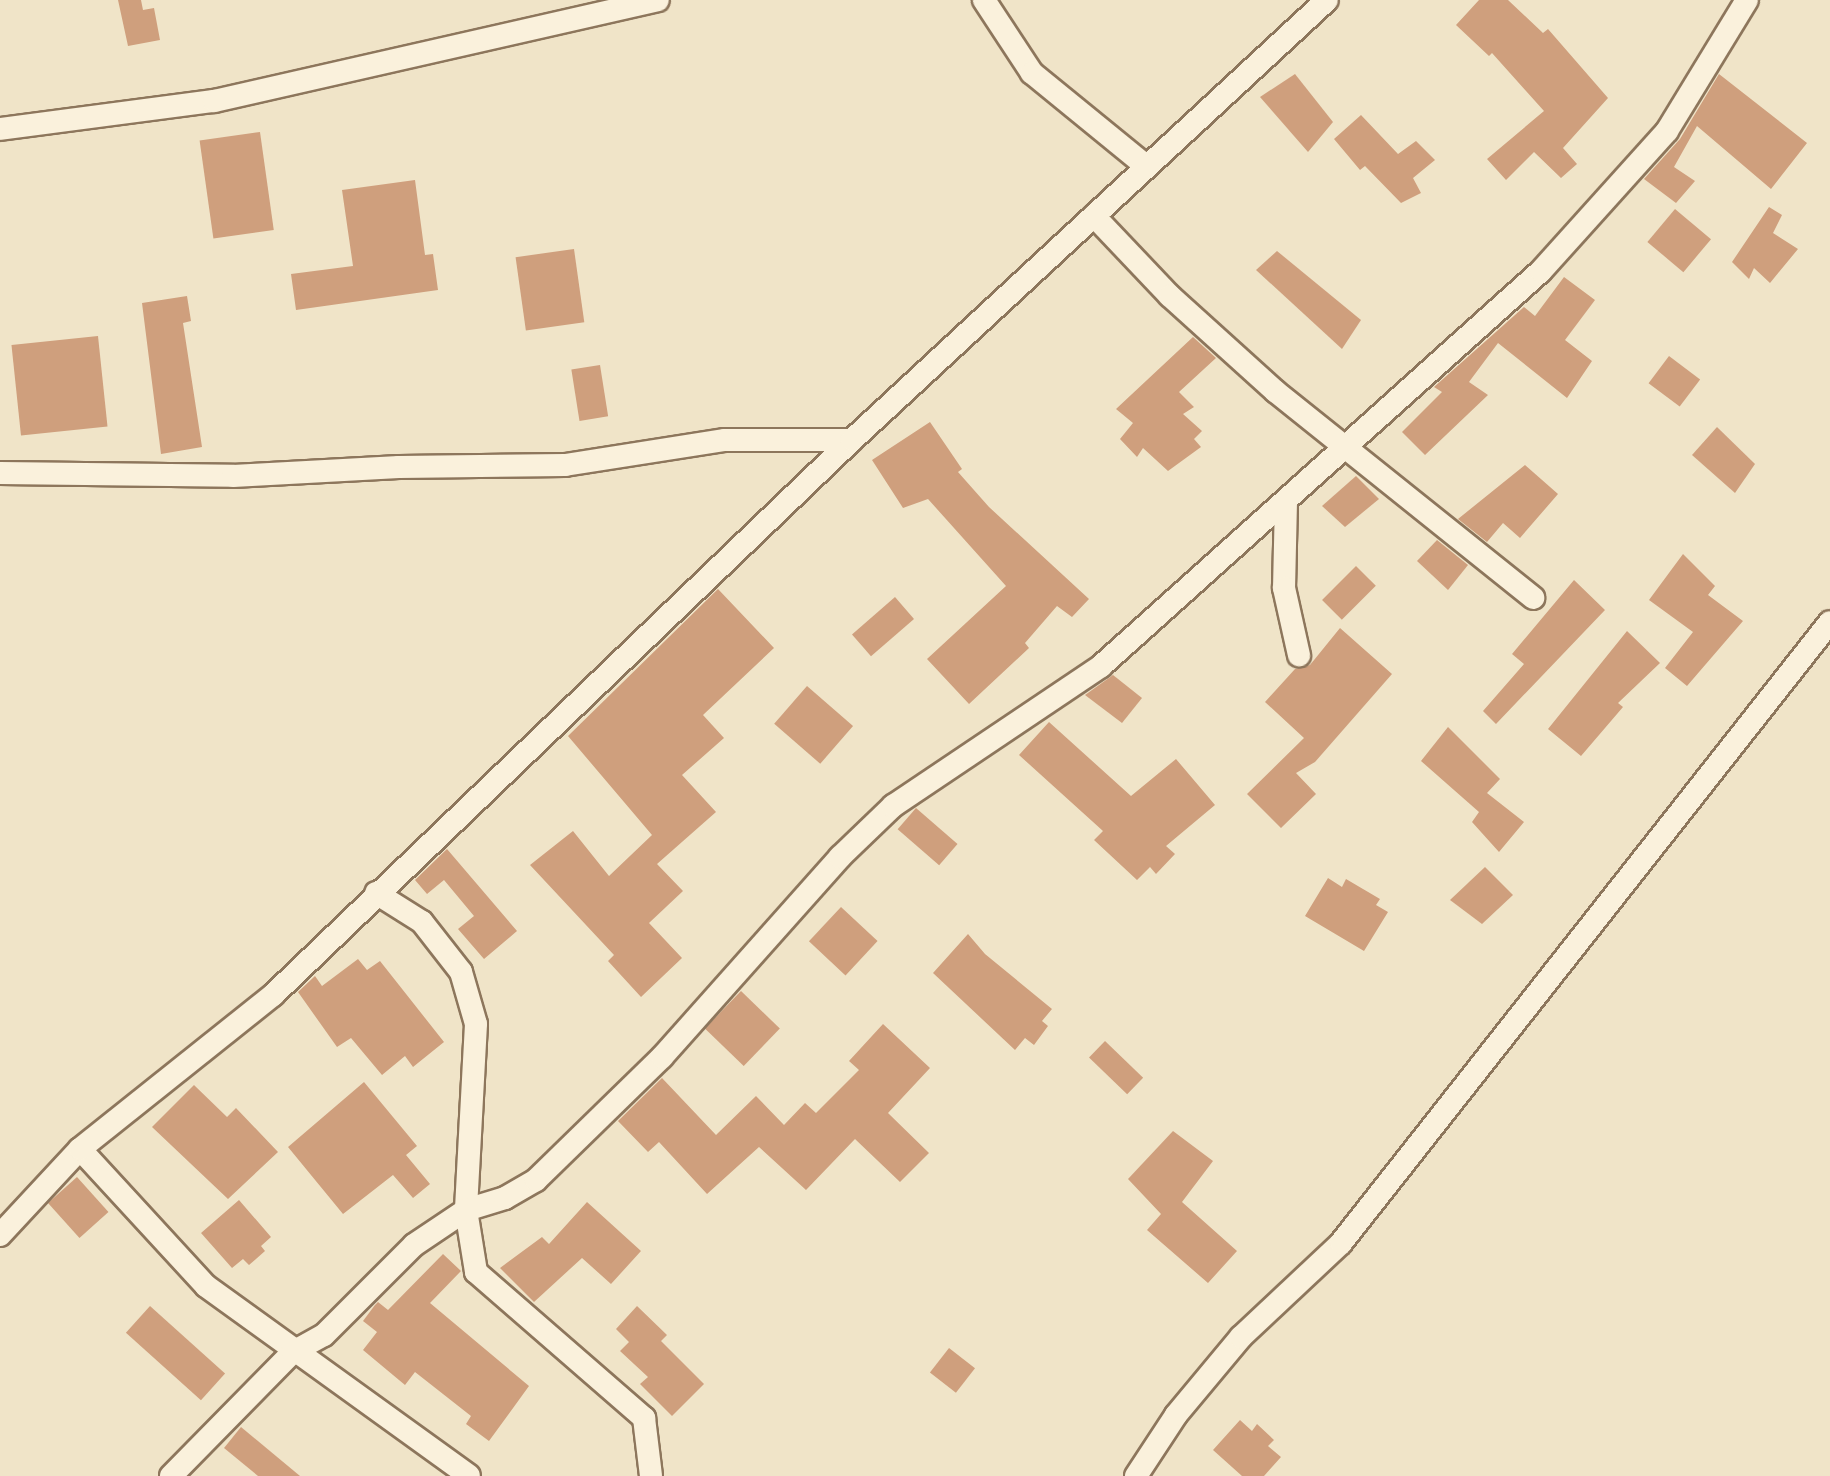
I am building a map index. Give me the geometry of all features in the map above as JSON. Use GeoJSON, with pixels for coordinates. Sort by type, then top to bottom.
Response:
{"type":"FeatureCollection","features":[{"type":"Feature","properties":{"kind":"street"},"geometry":{"type":"LineString","coordinates":[[0,129],[214,101],[658,0]]}},
{"type":"Feature","properties":{"kind":"street"},"geometry":{"type":"LineString","coordinates":[[984,0],[1032,73],[1146,166]]}},
{"type":"Feature","properties":{"kind":"street"},"geometry":{"type":"LineString","coordinates":[[0,1234],[80,1149],[273,995],[852,440],[1327,0]]}},
{"type":"Feature","properties":{"kind":"street"},"geometry":{"type":"LineString","coordinates":[[171,1476],[292,1352],[324,1335],[414,1245],[466,1210],[505,1198],[536,1180],[662,1057],[840,857],[893,806],[1101,666],[1540,271],[1596,214],[1680,112],[1748,0]]}},
{"type":"Feature","properties":{"kind":"street"},"geometry":{"type":"LineString","coordinates":[[1094,216],[1170,296],[1248,368],[1532,598]]}},
{"type":"Feature","properties":{"kind":"street"},"geometry":{"type":"LineString","coordinates":[[0,473],[233,476],[399,467],[565,465],[725,440],[852,440]]}},
{"type":"Feature","properties":{"kind":"street"},"geometry":{"type":"LineString","coordinates":[[1286,501],[1284,588],[1299,655]]}},
{"type":"Feature","properties":{"kind":"street"},"geometry":{"type":"LineString","coordinates":[[1136,1476],[1176,1414],[1241,1337],[1341,1243],[1830,622]]}},
{"type":"Feature","properties":{"kind":"street"},"geometry":{"type":"LineString","coordinates":[[376,893],[422,922],[461,972],[476,1024],[466,1210],[476,1272],[644,1418],[651,1476]]}},
{"type":"Feature","properties":{"kind":"street"},"geometry":{"type":"LineString","coordinates":[[80,1149],[206,1286],[292,1352],[469,1476]]}},
{"type":"Feature","properties":{"kind":"building"},"geometry":{"type":"Polygon","coordinates":[[[118,0],[141,0],[143,10],[154,8],[160,40],[128,46],[118,0]]]}},
{"type":"Feature","properties":{"kind":"building"},"geometry":{"type":"Polygon","coordinates":[[[1479,0],[1508,0],[1543,33],[1548,29],[1608,98],[1563,148],[1577,164],[1561,178],[1534,152],[1506,180],[1487,159],[1544,111],[1492,53],[1489,56],[1456,25],[1479,0]]]}},
{"type":"Feature","properties":{"kind":"building"},"geometry":{"type":"Polygon","coordinates":[[[1295,74],[1333,122],[1308,152],[1260,97],[1295,74]]]}},
{"type":"Feature","properties":{"kind":"building"},"geometry":{"type":"Polygon","coordinates":[[[1719,74],[1807,143],[1771,189],[1697,126],[1674,167],[1695,181],[1676,203],[1644,179],[1680,139],[1719,74]]]}},
{"type":"Feature","properties":{"kind":"building"},"geometry":{"type":"Polygon","coordinates":[[[1361,115],[1398,154],[1416,141],[1435,160],[1413,178],[1421,193],[1401,203],[1365,166],[1360,170],[1334,139],[1361,115]]]}},
{"type":"Feature","properties":{"kind":"building"},"geometry":{"type":"Polygon","coordinates":[[[260,132],[274,230],[213,239],[200,140],[260,132]]]}},
{"type":"Feature","properties":{"kind":"building"},"geometry":{"type":"Polygon","coordinates":[[[415,180],[425,255],[433,254],[438,290],[296,310],[291,274],[353,266],[342,190],[415,180]]]}},
{"type":"Feature","properties":{"kind":"building"},"geometry":{"type":"Polygon","coordinates":[[[1769,207],[1782,215],[1773,233],[1798,249],[1770,283],[1754,268],[1749,279],[1732,262],[1769,207]]]}},
{"type":"Feature","properties":{"kind":"building"},"geometry":{"type":"Polygon","coordinates":[[[1675,209],[1711,239],[1683,272],[1647,242],[1675,209]]]}},
{"type":"Feature","properties":{"kind":"building"},"geometry":{"type":"Polygon","coordinates":[[[574,249],[584,322],[526,330],[516,257],[574,249]]]}},
{"type":"Feature","properties":{"kind":"building"},"geometry":{"type":"Polygon","coordinates":[[[1277,251],[1361,320],[1342,349],[1256,270],[1277,251]]]}},
{"type":"Feature","properties":{"kind":"building"},"geometry":{"type":"Polygon","coordinates":[[[1564,277],[1595,300],[1565,340],[1592,361],[1567,398],[1498,343],[1469,382],[1488,395],[1425,455],[1402,432],[1442,392],[1434,387],[1524,307],[1535,316],[1564,277]]]}},
{"type":"Feature","properties":{"kind":"building"},"geometry":{"type":"Polygon","coordinates":[[[187,296],[191,321],[183,323],[202,447],[161,454],[142,303],[187,296]]]}},
{"type":"Feature","properties":{"kind":"building"},"geometry":{"type":"Polygon","coordinates":[[[98,336],[108,427],[21,436],[11,345],[98,336]]]}},
{"type":"Feature","properties":{"kind":"building"},"geometry":{"type":"Polygon","coordinates":[[[1193,337],[1216,358],[1179,392],[1194,407],[1183,414],[1202,431],[1194,439],[1201,447],[1168,471],[1143,448],[1137,457],[1120,439],[1133,423],[1116,409],[1193,337]]]}},
{"type":"Feature","properties":{"kind":"building"},"geometry":{"type":"Polygon","coordinates":[[[1669,356],[1700,379],[1680,407],[1649,383],[1669,356]]]}},
{"type":"Feature","properties":{"kind":"building"},"geometry":{"type":"Polygon","coordinates":[[[600,365],[608,416],[579,421],[571,370],[600,365]]]}},
{"type":"Feature","properties":{"kind":"building"},"geometry":{"type":"Polygon","coordinates":[[[930,422],[962,469],[958,472],[989,507],[1089,599],[1072,617],[1057,606],[1025,643],[1029,648],[969,704],[927,659],[1006,586],[928,499],[903,508],[872,460],[930,422]]]}},
{"type":"Feature","properties":{"kind":"building"},"geometry":{"type":"Polygon","coordinates":[[[1717,427],[1755,464],[1735,493],[1692,455],[1717,427]]]}},
{"type":"Feature","properties":{"kind":"building"},"geometry":{"type":"Polygon","coordinates":[[[1525,465],[1558,494],[1520,538],[1503,523],[1487,542],[1458,519],[1525,465]]]}},
{"type":"Feature","properties":{"kind":"building"},"geometry":{"type":"Polygon","coordinates":[[[1356,476],[1379,499],[1345,527],[1322,506],[1356,476]]]}},
{"type":"Feature","properties":{"kind":"building"},"geometry":{"type":"Polygon","coordinates":[[[1437,540],[1468,565],[1448,590],[1417,561],[1437,540]]]}},
{"type":"Feature","properties":{"kind":"building"},"geometry":{"type":"Polygon","coordinates":[[[1683,554],[1715,586],[1708,595],[1743,621],[1687,686],[1665,668],[1693,632],[1649,600],[1683,554]]]}},
{"type":"Feature","properties":{"kind":"building"},"geometry":{"type":"Polygon","coordinates":[[[1356,566],[1376,586],[1342,620],[1322,600],[1356,566]]]}},
{"type":"Feature","properties":{"kind":"building"},"geometry":{"type":"Polygon","coordinates":[[[1574,580],[1605,610],[1496,724],[1483,711],[1524,664],[1512,654],[1574,580]]]}},
{"type":"Feature","properties":{"kind":"building"},"geometry":{"type":"Polygon","coordinates":[[[718,589],[774,648],[703,715],[724,738],[682,775],[716,812],[657,864],[683,891],[649,923],[682,958],[641,997],[608,961],[614,955],[530,865],[573,831],[609,876],[652,835],[568,736],[718,589]]]}},
{"type":"Feature","properties":{"kind":"building"},"geometry":{"type":"Polygon","coordinates":[[[895,597],[914,619],[871,656],[852,634],[895,597]]]}},
{"type":"Feature","properties":{"kind":"building"},"geometry":{"type":"Polygon","coordinates":[[[1340,628],[1392,674],[1315,762],[1296,773],[1316,794],[1281,828],[1247,794],[1304,738],[1265,702],[1295,669],[1310,665],[1340,628]]]}},
{"type":"Feature","properties":{"kind":"building"},"geometry":{"type":"Polygon","coordinates":[[[1627,631],[1660,663],[1618,703],[1623,707],[1581,756],[1548,729],[1627,631]]]}},
{"type":"Feature","properties":{"kind":"building"},"geometry":{"type":"Polygon","coordinates":[[[1113,675],[1142,698],[1122,723],[1085,695],[1113,675]]]}},
{"type":"Feature","properties":{"kind":"building"},"geometry":{"type":"Polygon","coordinates":[[[807,686],[853,726],[820,764],[774,724],[807,686]]]}},
{"type":"Feature","properties":{"kind":"building"},"geometry":{"type":"Polygon","coordinates":[[[1049,722],[1131,796],[1176,759],[1215,805],[1166,846],[1175,854],[1156,874],[1150,867],[1137,880],[1094,840],[1103,831],[1019,755],[1049,722]]]}},
{"type":"Feature","properties":{"kind":"building"},"geometry":{"type":"Polygon","coordinates":[[[1448,727],[1500,779],[1487,793],[1524,822],[1499,852],[1472,822],[1479,812],[1421,761],[1448,727]]]}},
{"type":"Feature","properties":{"kind":"building"},"geometry":{"type":"Polygon","coordinates":[[[916,808],[958,844],[939,865],[898,829],[916,808]]]}},
{"type":"Feature","properties":{"kind":"building"},"geometry":{"type":"Polygon","coordinates":[[[447,849],[517,931],[484,959],[458,929],[474,916],[444,880],[427,894],[415,880],[447,849]]]}},
{"type":"Feature","properties":{"kind":"building"},"geometry":{"type":"Polygon","coordinates":[[[1485,867],[1513,895],[1482,924],[1450,900],[1485,867]]]}},
{"type":"Feature","properties":{"kind":"building"},"geometry":{"type":"Polygon","coordinates":[[[1328,878],[1342,887],[1346,879],[1380,899],[1376,905],[1388,912],[1364,951],[1305,916],[1328,878]]]}},
{"type":"Feature","properties":{"kind":"building"},"geometry":{"type":"Polygon","coordinates":[[[841,907],[878,941],[846,975],[809,941],[841,907]]]}},
{"type":"Feature","properties":{"kind":"building"},"geometry":{"type":"Polygon","coordinates":[[[968,934],[985,954],[1052,1009],[1042,1021],[1048,1026],[1034,1045],[1025,1038],[1015,1050],[933,973],[968,934]]]}},
{"type":"Feature","properties":{"kind":"building"},"geometry":{"type":"Polygon","coordinates":[[[358,959],[367,970],[380,961],[444,1042],[413,1067],[405,1056],[382,1075],[351,1038],[337,1047],[298,992],[315,976],[322,986],[358,959]]]}},
{"type":"Feature","properties":{"kind":"building"},"geometry":{"type":"Polygon","coordinates":[[[741,991],[780,1029],[744,1066],[705,1028],[741,991]]]}},
{"type":"Feature","properties":{"kind":"building"},"geometry":{"type":"Polygon","coordinates":[[[883,1024],[930,1068],[888,1113],[929,1153],[900,1182],[855,1139],[806,1190],[759,1147],[707,1194],[659,1142],[648,1152],[618,1121],[662,1078],[716,1135],[756,1096],[784,1125],[805,1103],[816,1113],[859,1070],[849,1061],[883,1024]]]}},
{"type":"Feature","properties":{"kind":"building"},"geometry":{"type":"Polygon","coordinates":[[[1105,1041],[1143,1078],[1127,1094],[1089,1058],[1105,1041]]]}},
{"type":"Feature","properties":{"kind":"building"},"geometry":{"type":"Polygon","coordinates":[[[364,1082],[417,1146],[406,1155],[430,1184],[413,1198],[393,1175],[343,1214],[288,1147],[364,1082]]]}},
{"type":"Feature","properties":{"kind":"building"},"geometry":{"type":"Polygon","coordinates":[[[194,1085],[227,1117],[236,1108],[278,1152],[228,1199],[152,1127],[194,1085]]]}},
{"type":"Feature","properties":{"kind":"building"},"geometry":{"type":"Polygon","coordinates":[[[1173,1131],[1213,1161],[1182,1202],[1237,1251],[1208,1283],[1147,1230],[1161,1214],[1128,1179],[1173,1131]]]}},
{"type":"Feature","properties":{"kind":"building"},"geometry":{"type":"Polygon","coordinates":[[[77,1177],[108,1212],[79,1238],[48,1203],[77,1177]]]}},
{"type":"Feature","properties":{"kind":"building"},"geometry":{"type":"Polygon","coordinates":[[[239,1200],[271,1237],[261,1246],[265,1251],[249,1265],[243,1259],[232,1268],[201,1233],[239,1200]]]}},
{"type":"Feature","properties":{"kind":"building"},"geometry":{"type":"Polygon","coordinates":[[[587,1202],[641,1251],[611,1284],[582,1258],[534,1302],[500,1268],[542,1237],[549,1244],[587,1202]]]}},
{"type":"Feature","properties":{"kind":"building"},"geometry":{"type":"Polygon","coordinates":[[[443,1254],[461,1271],[430,1303],[529,1386],[489,1441],[466,1424],[471,1416],[415,1372],[405,1385],[363,1350],[377,1332],[363,1321],[375,1305],[378,1302],[388,1310],[443,1254]]]}},
{"type":"Feature","properties":{"kind":"building"},"geometry":{"type":"Polygon","coordinates":[[[150,1306],[225,1374],[201,1400],[126,1333],[150,1306]]]}},
{"type":"Feature","properties":{"kind":"building"},"geometry":{"type":"Polygon","coordinates":[[[637,1306],[667,1335],[661,1341],[704,1384],[672,1416],[640,1384],[648,1377],[620,1351],[629,1342],[616,1329],[637,1306]]]}},
{"type":"Feature","properties":{"kind":"building"},"geometry":{"type":"Polygon","coordinates":[[[949,1348],[975,1368],[956,1393],[930,1372],[949,1348]]]}},
{"type":"Feature","properties":{"kind":"building"},"geometry":{"type":"Polygon","coordinates":[[[1240,1420],[1252,1431],[1257,1424],[1274,1440],[1268,1446],[1281,1457],[1264,1476],[1242,1476],[1213,1450],[1240,1420]]]}},
{"type":"Feature","properties":{"kind":"building"},"geometry":{"type":"Polygon","coordinates":[[[241,1427],[300,1476],[258,1476],[224,1448],[241,1427]]]}}]}
